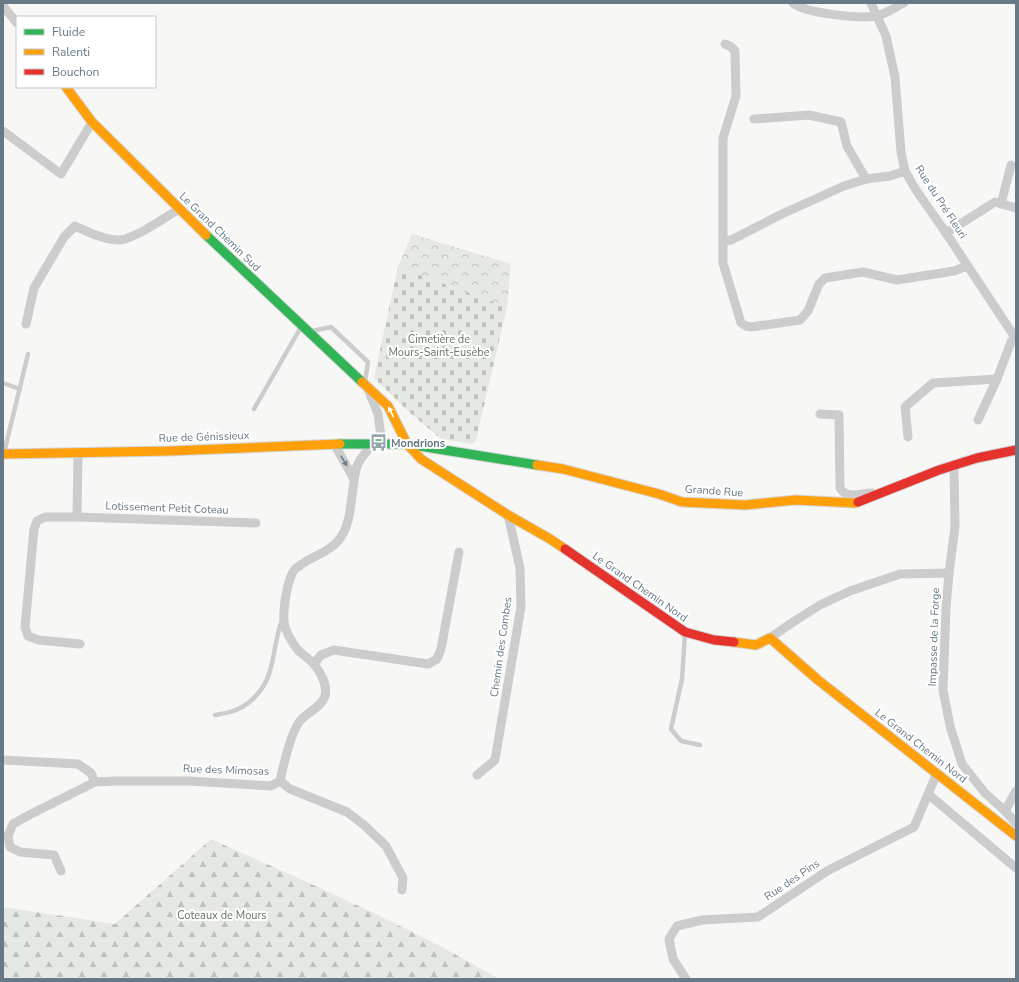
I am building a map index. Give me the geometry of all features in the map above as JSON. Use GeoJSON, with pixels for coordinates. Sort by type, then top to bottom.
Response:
{"type":"FeatureCollection","features":[{"type":"Feature","properties":{"kind":"street"},"geometry":{"type":"LineString","coordinates":[[793,3],[805,10],[819,13],[863,17],[877,16],[904,3]]}},
{"type":"Feature","properties":{"kind":"street","name":"Rue du Pré Fleuri"},"geometry":{"type":"LineString","coordinates":[[871,3],[886,36],[891,59],[901,152],[905,171],[916,190],[1016,338]]}},
{"type":"Feature","properties":{"kind":"street"},"geometry":{"type":"LineString","coordinates":[[3,6],[16,22]]}},
{"type":"Feature","properties":{"kind":"street"},"geometry":{"type":"LineString","coordinates":[[725,44],[730,46],[735,51],[736,96],[723,146],[723,263],[741,323],[751,327],[800,320],[808,311],[818,284],[826,278],[863,272],[897,280],[954,272],[967,266]]}},
{"type":"Feature","properties":{"kind":"street","name":"Le Grand Chemin Sud"},"geometry":{"type":"LineString","coordinates":[[67,88],[92,122],[178,209],[388,406],[407,444]]}},
{"type":"Feature","properties":{"kind":"street"},"geometry":{"type":"LineString","coordinates":[[754,119],[809,115],[841,122],[847,146],[866,179]]}},
{"type":"Feature","properties":{"kind":"street"},"geometry":{"type":"LineString","coordinates":[[3,132],[61,174],[92,122]]}},
{"type":"Feature","properties":{"kind":"street"},"geometry":{"type":"LineString","coordinates":[[1001,204],[1011,165]]}},
{"type":"Feature","properties":{"kind":"street"},"geometry":{"type":"LineString","coordinates":[[723,241],[731,240],[782,214],[844,186],[866,179],[890,176],[905,171]]}},
{"type":"Feature","properties":{"kind":"street"},"geometry":{"type":"LineString","coordinates":[[946,233],[995,202],[1016,208]]}},
{"type":"Feature","properties":{"kind":"street"},"geometry":{"type":"LineString","coordinates":[[26,324],[34,288],[64,237],[75,226],[98,236],[119,240],[140,233],[178,209]]}},
{"type":"Feature","properties":{"kind":"street"},"geometry":{"type":"LineString","coordinates":[[978,420],[1011,342],[1016,338]]}},
{"type":"Feature","properties":{"kind":"street"},"geometry":{"type":"LineString","coordinates":[[908,437],[905,407],[933,384],[996,379]]}},
{"type":"Feature","properties":{"kind":"street"},"geometry":{"type":"LineString","coordinates":[[366,385],[378,414],[377,444]]}},
{"type":"Feature","properties":{"kind":"street"},"geometry":{"type":"LineString","coordinates":[[820,414],[839,415],[840,488],[842,491],[845,494],[852,495],[872,493],[874,495]]}},
{"type":"Feature","properties":{"kind":"street"},"geometry":{"type":"LineString","coordinates":[[334,444],[354,479]]}},
{"type":"Feature","properties":{"kind":"street","name":"Rue de Génissieux"},"geometry":{"type":"LineString","coordinates":[[3,454],[170,451],[334,444],[407,444]]}},
{"type":"Feature","properties":{"kind":"street","name":"Rue des Mimosas"},"geometry":{"type":"LineString","coordinates":[[61,871],[54,855],[20,852],[10,847],[8,836],[13,824],[95,782],[188,781],[271,786],[280,781],[294,728],[301,720],[318,707],[325,696],[322,676],[314,664],[298,649],[284,623],[285,600],[288,585],[295,570],[338,542],[345,531],[358,464],[377,444]]}},
{"type":"Feature","properties":{"kind":"street","name":"Grande Rue"},"geometry":{"type":"LineString","coordinates":[[407,444],[563,469],[659,494],[682,502],[745,505],[796,500],[855,502],[928,473],[993,454],[1016,450]]}},
{"type":"Feature","properties":{"kind":"street","name":"Le Grand Chemin Nord"},"geometry":{"type":"LineString","coordinates":[[407,444],[421,459],[508,515],[550,539],[685,632],[714,640],[756,645],[770,638],[818,680],[1016,836]]}},
{"type":"Feature","properties":{"kind":"street"},"geometry":{"type":"LineString","coordinates":[[77,516],[78,453]]}},
{"type":"Feature","properties":{"kind":"street","name":"Impasse de la Forge"},"geometry":{"type":"LineString","coordinates":[[954,465],[955,527],[946,608],[943,690],[950,726],[962,764],[985,793],[1005,811],[1016,824]]}},
{"type":"Feature","properties":{"kind":"street","name":"Chemin des Combes"},"geometry":{"type":"LineString","coordinates":[[477,775],[495,760],[521,607],[520,568],[508,515]]}},
{"type":"Feature","properties":{"kind":"street","name":"Lotissement Petit Coteau"},"geometry":{"type":"LineString","coordinates":[[80,644],[39,640],[28,636],[25,627],[34,529],[37,521],[45,517],[77,516],[256,523]]}},
{"type":"Feature","properties":{"kind":"street"},"geometry":{"type":"LineString","coordinates":[[314,664],[321,655],[334,650],[428,664],[437,659],[441,649],[459,552]]}},
{"type":"Feature","properties":{"kind":"street"},"geometry":{"type":"LineString","coordinates":[[770,638],[820,605],[850,591],[900,574],[949,573]]}},
{"type":"Feature","properties":{"kind":"street"},"geometry":{"type":"LineString","coordinates":[[3,760],[78,764],[91,773],[95,782]]}},
{"type":"Feature","properties":{"kind":"street","name":"Rue des Pins"},"geometry":{"type":"LineString","coordinates":[[686,979],[673,959],[669,939],[677,926],[702,920],[758,917],[827,871],[914,826],[937,773]]}},
{"type":"Feature","properties":{"kind":"street"},"geometry":{"type":"LineString","coordinates":[[280,781],[290,789],[347,812],[364,825],[386,846],[403,878],[402,890]]}},
{"type":"Feature","properties":{"kind":"street"},"geometry":{"type":"LineString","coordinates":[[1005,811],[1016,791]]}},
{"type":"Feature","properties":{"kind":"street"},"geometry":{"type":"LineString","coordinates":[[928,794],[1016,868]]}},
{"type":"Feature","properties":{"kind":"lane"},"geometry":{"type":"LineString","coordinates":[[254,408],[305,329],[331,327],[368,362],[366,385]]}},
{"type":"Feature","properties":{"kind":"lane"},"geometry":{"type":"LineString","coordinates":[[3,454],[28,354]]}},
{"type":"Feature","properties":{"kind":"lane"},"geometry":{"type":"LineString","coordinates":[[3,383],[20,389]]}},
{"type":"Feature","properties":{"kind":"lane"},"geometry":{"type":"LineString","coordinates":[[215,715],[235,711],[249,702],[261,691],[269,675],[278,632],[284,615]]}},
{"type":"Feature","properties":{"kind":"lane"},"geometry":{"type":"LineString","coordinates":[[685,632],[682,679],[671,729],[681,741],[700,745]]}},
{"type":"Feature","properties":{"kind":"green space"},"geometry":{"type":"Polygon","coordinates":[[[412,234],[511,264],[507,307],[398,267],[412,234]]]}},
{"type":"Feature","properties":{"kind":"green space","name":"Cimetière de Mours-Saint-Eusèbe"},"geometry":{"type":"Polygon","coordinates":[[[398,267],[507,307],[476,440],[473,444],[441,439],[408,411],[374,378],[398,267]]]}},
{"type":"Feature","properties":{"kind":"green space","name":"Coteaux de Mours"},"geometry":{"type":"Polygon","coordinates":[[[211,839],[393,923],[464,959],[499,979],[3,979],[3,907],[115,924],[211,839]]]}},
{"type":"Feature","properties":{"kind":"traffic: fast"},"geometry":{"type":"LineString","coordinates":[[206,235],[362,382]]}},
{"type":"Feature","properties":{"kind":"traffic: fast"},"geometry":{"type":"LineString","coordinates":[[340,444],[407,444],[537,465]]}},
{"type":"Feature","properties":{"kind":"traffic: slow"},"geometry":{"type":"LineString","coordinates":[[67,88],[92,122],[206,235]]}},
{"type":"Feature","properties":{"kind":"traffic: slow"},"geometry":{"type":"LineString","coordinates":[[362,382],[388,406],[407,444],[421,459],[508,515],[565,549]]}},
{"type":"Feature","properties":{"kind":"traffic: slow"},"geometry":{"type":"LineString","coordinates":[[3,454],[169,451],[340,444]]}},
{"type":"Feature","properties":{"kind":"traffic: slow"},"geometry":{"type":"LineString","coordinates":[[537,465],[563,469],[659,494],[682,502],[745,505],[796,500],[858,502]]}},
{"type":"Feature","properties":{"kind":"traffic: slow"},"geometry":{"type":"LineString","coordinates":[[734,642],[756,645],[770,638],[818,680],[1016,836]]}},
{"type":"Feature","properties":{"kind":"traffic: jam"},"geometry":{"type":"LineString","coordinates":[[858,502],[939,470],[977,458],[1016,450]]}},
{"type":"Feature","properties":{"kind":"traffic: jam"},"geometry":{"type":"LineString","coordinates":[[565,549],[685,632],[714,640],[734,642]]}},
{"type":"Feature","properties":{"kind":"place","name":"Mondrions"},"geometry":{"type":"Point","coordinates":[378,443]}}]}
